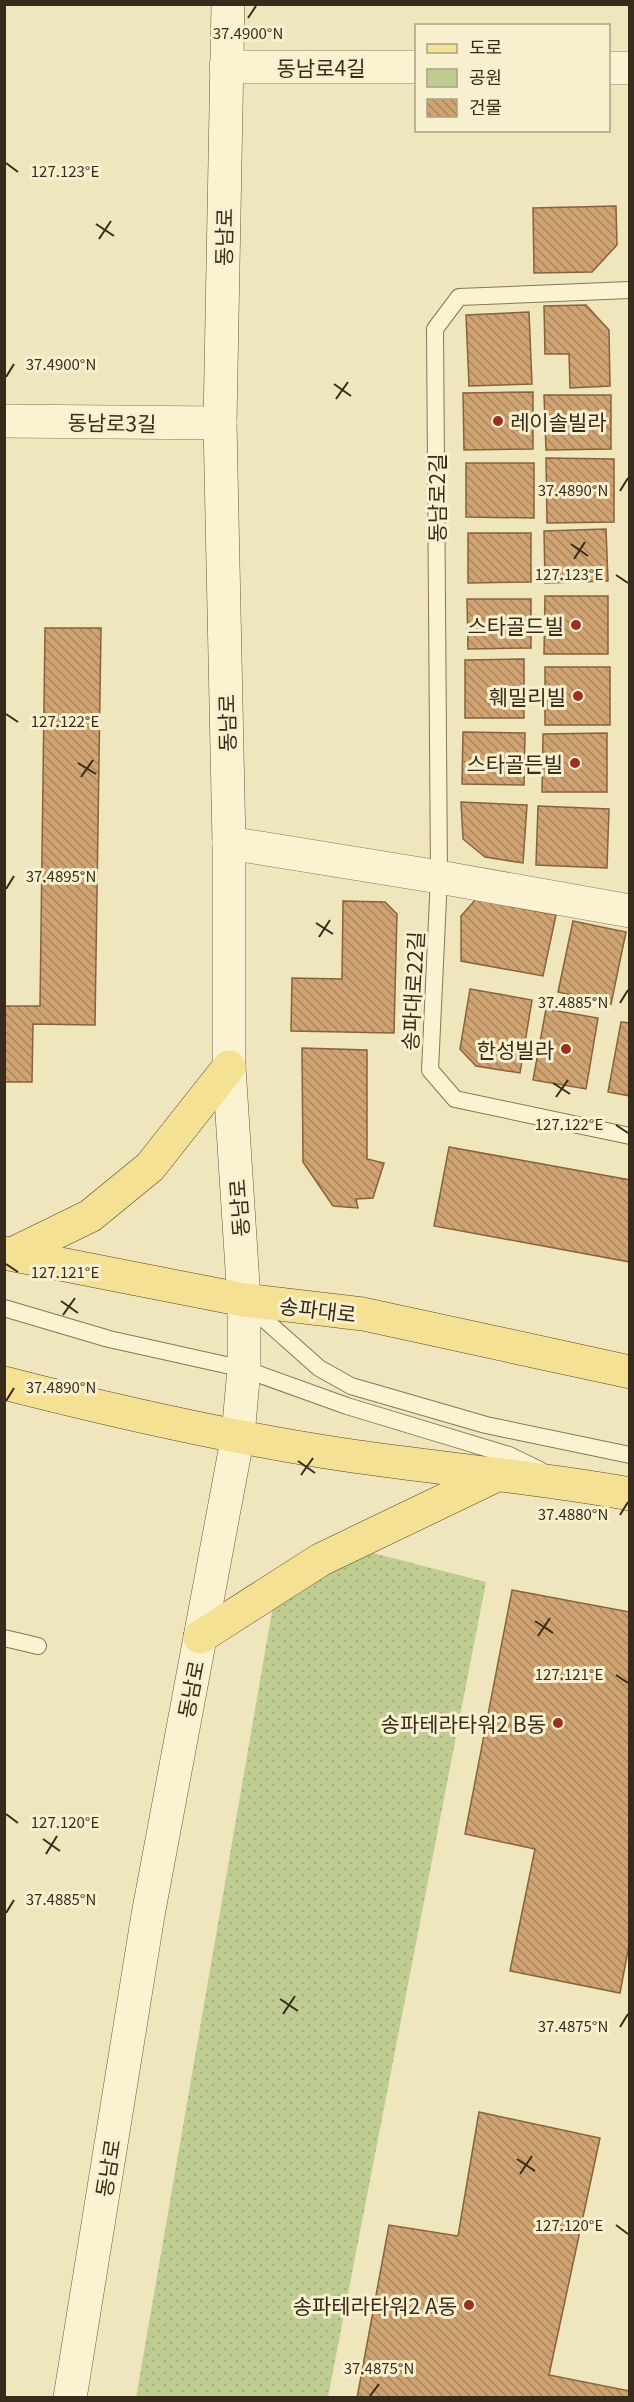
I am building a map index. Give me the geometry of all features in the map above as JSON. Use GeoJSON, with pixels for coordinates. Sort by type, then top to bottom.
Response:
{"type":"FeatureCollection","features":[{"type":"Feature","properties":{"kind":"main road","name":"동남로"},"geometry":{"type":"LineString","coordinates":[[70,2397],[148,1915],[238,1435],[244,1369],[243,1300],[229,1067],[229,843],[220,423],[228,4]]}},
{"type":"Feature","properties":{"kind":"main road","name":"동남로4길"},"geometry":{"type":"LineString","coordinates":[[226,67],[415,67]]}},
{"type":"Feature","properties":{"kind":"main road"},"geometry":{"type":"LineString","coordinates":[[610,68],[630,68]]}},
{"type":"Feature","properties":{"kind":"main road","name":"동남로3길"},"geometry":{"type":"LineString","coordinates":[[4,421],[220,423]]}},
{"type":"Feature","properties":{"kind":"main road"},"geometry":{"type":"LineString","coordinates":[[229,843],[630,911]]}},
{"type":"Feature","properties":{"kind":"main road"},"geometry":{"type":"LineString","coordinates":[[8,1253],[90,1216],[150,1167],[229,1067]]}},
{"type":"Feature","properties":{"kind":"main road","name":"송파대로"},"geometry":{"type":"LineString","coordinates":[[8,1253],[243,1300],[363,1314],[630,1372]]}},
{"type":"Feature","properties":{"kind":"main road"},"geometry":{"type":"LineString","coordinates":[[4,1383],[95,1406],[345,1455],[565,1483],[630,1494]]}},
{"type":"Feature","properties":{"kind":"main road"},"geometry":{"type":"LineString","coordinates":[[200,1637],[320,1560],[497,1474]]}},
{"type":"Feature","properties":{"kind":"lane","name":"동남로2길"},"geometry":{"type":"LineString","coordinates":[[440,877],[435,329],[459,297],[630,290]]}},
{"type":"Feature","properties":{"kind":"lane","name":"송파대로22길"},"geometry":{"type":"LineString","coordinates":[[440,877],[430,1070],[455,1099],[630,1136]]}},
{"type":"Feature","properties":{"kind":"lane"},"geometry":{"type":"LineString","coordinates":[[243,1300],[319,1368],[351,1386],[486,1425],[630,1455]]}},
{"type":"Feature","properties":{"kind":"lane"},"geometry":{"type":"LineString","coordinates":[[4,1308],[109,1339],[244,1369],[347,1406],[509,1455],[565,1483]]}},
{"type":"Feature","properties":{"kind":"lane"},"geometry":{"type":"LineString","coordinates":[[4,1638],[38,1646]]}},
{"type":"Feature","properties":{"kind":"green space"},"geometry":{"type":"Polygon","coordinates":[[[326,1541],[486,1582],[328,2397],[136,2398],[276,1588],[326,1541]]]}},
{"type":"Feature","properties":{"kind":"building"},"geometry":{"type":"Polygon","coordinates":[[[616,206],[617,245],[592,272],[534,273],[533,208],[616,206]]]}},
{"type":"Feature","properties":{"kind":"building"},"geometry":{"type":"Polygon","coordinates":[[[586,305],[609,330],[610,386],[570,388],[569,354],[545,354],[544,306],[586,305]]]}},
{"type":"Feature","properties":{"kind":"building"},"geometry":{"type":"Polygon","coordinates":[[[529,312],[532,384],[469,386],[466,315],[529,312]]]}},
{"type":"Feature","properties":{"kind":"building","name":"레이솔빌라"},"geometry":{"type":"Polygon","coordinates":[[[533,392],[533,449],[464,450],[463,393],[533,392]]]}},
{"type":"Feature","properties":{"kind":"building"},"geometry":{"type":"Polygon","coordinates":[[[544,395],[611,395],[611,449],[546,450],[544,395]]]}},
{"type":"Feature","properties":{"kind":"building"},"geometry":{"type":"Polygon","coordinates":[[[546,458],[614,459],[614,522],[547,523],[546,458]]]}},
{"type":"Feature","properties":{"kind":"building"},"geometry":{"type":"Polygon","coordinates":[[[466,463],[534,463],[534,518],[466,517],[466,463]]]}},
{"type":"Feature","properties":{"kind":"building"},"geometry":{"type":"Polygon","coordinates":[[[606,529],[608,581],[545,583],[544,531],[606,529]]]}},
{"type":"Feature","properties":{"kind":"building"},"geometry":{"type":"Polygon","coordinates":[[[468,533],[531,533],[531,582],[468,583],[468,533]]]}},
{"type":"Feature","properties":{"kind":"building","name":"스타골드빌"},"geometry":{"type":"Polygon","coordinates":[[[545,596],[608,596],[608,654],[544,654],[545,596]]]}},
{"type":"Feature","properties":{"kind":"building"},"geometry":{"type":"Polygon","coordinates":[[[467,599],[531,599],[531,648],[468,649],[467,599]]]}},
{"type":"Feature","properties":{"kind":"building"},"geometry":{"type":"Polygon","coordinates":[[[45,628],[101,628],[95,1025],[33,1024],[32,1082],[4,1082],[4,1006],[40,1006],[45,628]]]}},
{"type":"Feature","properties":{"kind":"building"},"geometry":{"type":"Polygon","coordinates":[[[524,659],[524,718],[465,718],[465,660],[524,659]]]}},
{"type":"Feature","properties":{"kind":"building","name":"훼밀리빌"},"geometry":{"type":"Polygon","coordinates":[[[545,667],[610,667],[610,725],[545,725],[545,667]]]}},
{"type":"Feature","properties":{"kind":"building"},"geometry":{"type":"Polygon","coordinates":[[[463,732],[525,733],[524,785],[462,784],[463,732]]]}},
{"type":"Feature","properties":{"kind":"building","name":"스타골든빌"},"geometry":{"type":"Polygon","coordinates":[[[607,733],[607,792],[542,792],[543,734],[607,733]]]}},
{"type":"Feature","properties":{"kind":"building"},"geometry":{"type":"Polygon","coordinates":[[[461,802],[527,805],[523,863],[485,857],[463,839],[461,802]]]}},
{"type":"Feature","properties":{"kind":"building"},"geometry":{"type":"Polygon","coordinates":[[[538,806],[609,809],[607,868],[536,865],[538,806]]]}},
{"type":"Feature","properties":{"kind":"building"},"geometry":{"type":"Polygon","coordinates":[[[476,899],[556,915],[543,976],[461,961],[461,916],[476,899]]]}},
{"type":"Feature","properties":{"kind":"building"},"geometry":{"type":"Polygon","coordinates":[[[343,901],[385,902],[397,914],[394,1033],[291,1031],[292,978],[342,979],[343,901]]]}},
{"type":"Feature","properties":{"kind":"building"},"geometry":{"type":"Polygon","coordinates":[[[573,921],[626,932],[611,1004],[558,992],[573,921]]]}},
{"type":"Feature","properties":{"kind":"building"},"geometry":{"type":"Polygon","coordinates":[[[470,989],[532,1000],[520,1073],[476,1066],[460,1049],[470,989]]]}},
{"type":"Feature","properties":{"kind":"building","name":"한성빌라"},"geometry":{"type":"Polygon","coordinates":[[[546,1009],[598,1018],[586,1089],[533,1080],[546,1009]]]}},
{"type":"Feature","properties":{"kind":"building"},"geometry":{"type":"Polygon","coordinates":[[[621,1022],[630,1023],[630,1096],[608,1092],[621,1022]]]}},
{"type":"Feature","properties":{"kind":"building"},"geometry":{"type":"Polygon","coordinates":[[[302,1048],[367,1050],[367,1159],[384,1163],[373,1198],[356,1199],[358,1208],[333,1206],[303,1162],[302,1048]]]}},
{"type":"Feature","properties":{"kind":"building"},"geometry":{"type":"Polygon","coordinates":[[[449,1147],[630,1180],[630,1262],[434,1226],[449,1147]]]}},
{"type":"Feature","properties":{"kind":"building","name":"송파테라타워2 B동"},"geometry":{"type":"Polygon","coordinates":[[[512,1590],[630,1612],[630,1940],[620,1993],[510,1971],[535,1849],[465,1834],[512,1590]]]}},
{"type":"Feature","properties":{"kind":"building","name":"송파테라타워2 A동"},"geometry":{"type":"Polygon","coordinates":[[[479,2112],[600,2138],[549,2375],[630,2391],[630,2398],[357,2398],[389,2225],[458,2236],[479,2112]]]}},
{"type":"Feature","properties":{"kind":"place","name":"레이솔빌라"},"geometry":{"type":"Point","coordinates":[498,421]}},
{"type":"Feature","properties":{"kind":"place","name":"스타골드빌"},"geometry":{"type":"Point","coordinates":[576,625]}},
{"type":"Feature","properties":{"kind":"place","name":"훼밀리빌"},"geometry":{"type":"Point","coordinates":[578,696]}},
{"type":"Feature","properties":{"kind":"place","name":"스타골든빌"},"geometry":{"type":"Point","coordinates":[575,763]}},
{"type":"Feature","properties":{"kind":"place","name":"한성빌라"},"geometry":{"type":"Point","coordinates":[566,1049]}},
{"type":"Feature","properties":{"kind":"place","name":"송파테라타워2 B동"},"geometry":{"type":"Point","coordinates":[558,1723]}},
{"type":"Feature","properties":{"kind":"place","name":"송파테라타워2 A동"},"geometry":{"type":"Point","coordinates":[469,2305]}}]}
